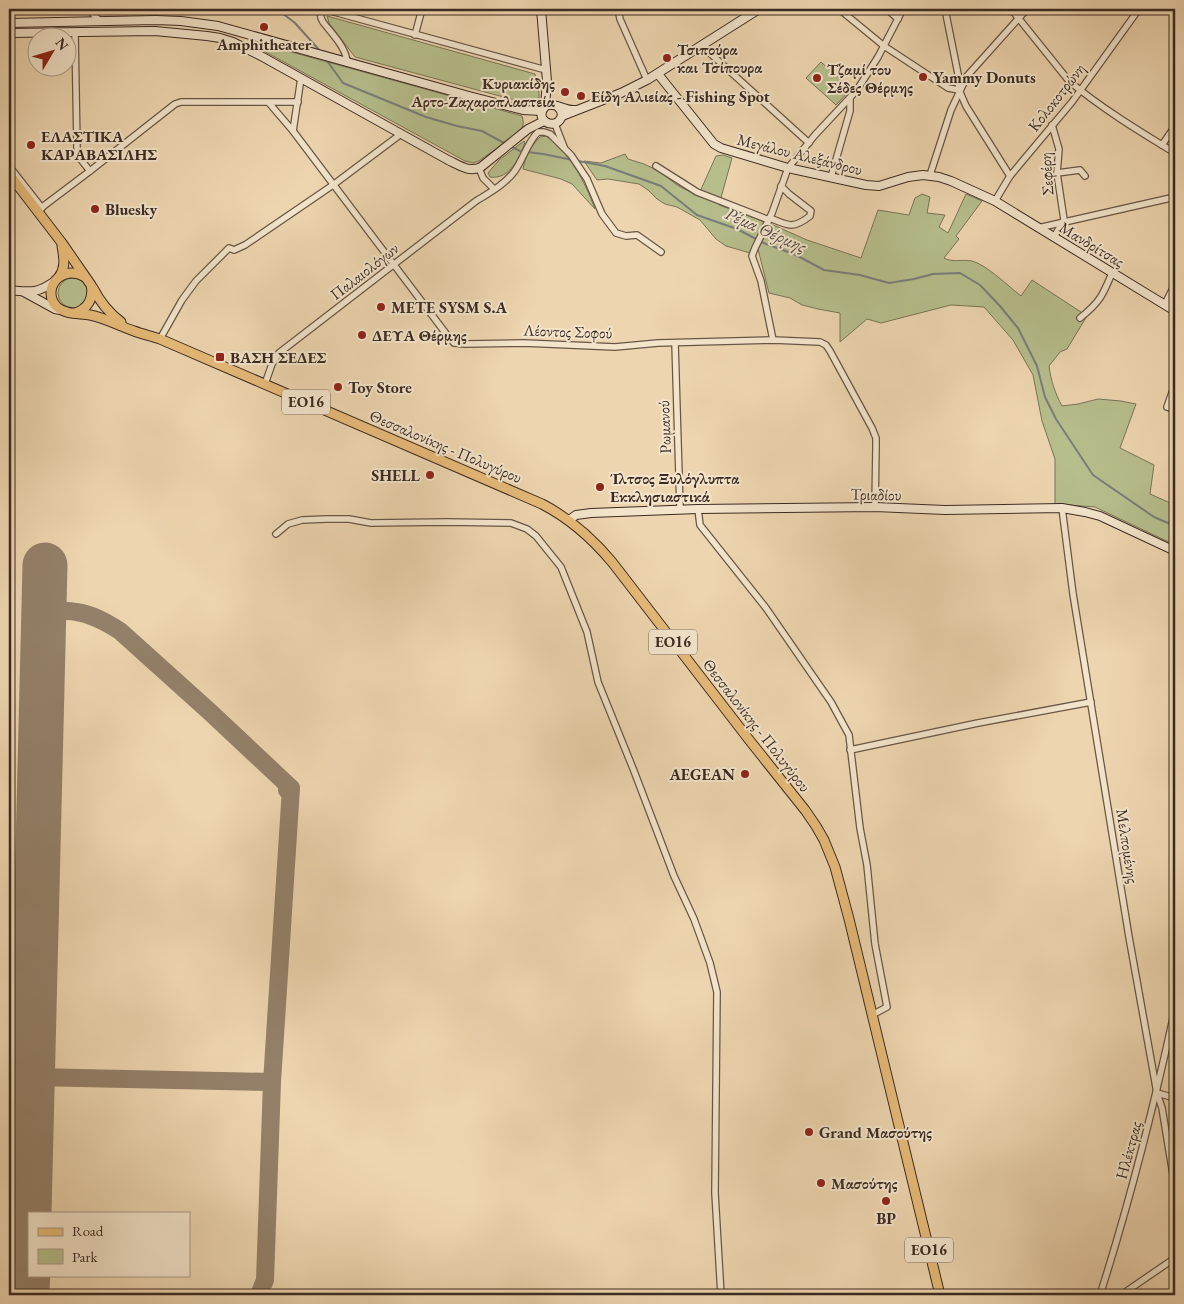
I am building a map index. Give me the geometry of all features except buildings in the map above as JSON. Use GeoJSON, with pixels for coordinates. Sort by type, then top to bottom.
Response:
{"type":"FeatureCollection","features":[{"type":"Feature","properties":{"kind":"main road"},"geometry":{"type":"LineString","coordinates":[[541,9],[547,81],[542,116],[544,121],[549,124],[555,124],[562,116],[613,96],[658,74],[759,9]]}},
{"type":"Feature","properties":{"kind":"main road"},"geometry":{"type":"LineString","coordinates":[[9,23],[156,20],[207,24],[511,107],[532,111],[543,109],[550,104],[569,110],[579,109]]}},
{"type":"Feature","properties":{"kind":"main road"},"geometry":{"type":"LineString","coordinates":[[207,24],[207,36]]}},
{"type":"Feature","properties":{"kind":"main road"},"geometry":{"type":"LineString","coordinates":[[78,33],[155,31],[207,36],[233,42],[401,134],[472,170],[480,168],[528,129],[544,121]]}},
{"type":"Feature","properties":{"kind":"main road"},"geometry":{"type":"LineString","coordinates":[[9,34],[28,34]]}},
{"type":"Feature","properties":{"kind":"main road","name":"Μεγάλου Αλεξάνδρου"},"geometry":{"type":"LineString","coordinates":[[658,74],[714,144],[726,150],[788,168],[873,186],[883,185],[908,177],[930,175],[951,181],[995,201]]}},
{"type":"Feature","properties":{"kind":"main road"},"geometry":{"type":"LineString","coordinates":[[547,81],[562,116]]}},
{"type":"Feature","properties":{"kind":"main road","name":"Θεσσαλονίκης - Πολυγύρου"},"geometry":{"type":"LineString","coordinates":[[9,174],[39,209],[100,302],[112,315],[134,331]]}},
{"type":"Feature","properties":{"kind":"main road","name":"Μανδρίτσας"},"geometry":{"type":"LineString","coordinates":[[995,201],[1175,311]]}},
{"type":"Feature","properties":{"kind":"main road"},"geometry":{"type":"LineString","coordinates":[[62,243],[64,265],[52,292],[52,297],[62,311]]}},
{"type":"Feature","properties":{"kind":"main road"},"geometry":{"type":"LineString","coordinates":[[9,290],[37,291],[68,272],[74,272],[88,281],[92,296],[84,309],[74,313]]}},
{"type":"Feature","properties":{"kind":"main road"},"geometry":{"type":"LineString","coordinates":[[24,292],[62,311]]}},
{"type":"Feature","properties":{"kind":"main road","name":"ΕΟ16"},"geometry":{"type":"LineString","coordinates":[[62,311],[74,313]]}},
{"type":"Feature","properties":{"kind":"main road","name":"Θεσσαλονίκης - Πολυγύρου"},"geometry":{"type":"LineString","coordinates":[[74,313],[98,317],[160,339],[542,504],[568,520],[596,544],[612,562],[806,810],[824,840],[849,919],[940,1295]]}},
{"type":"Feature","properties":{"kind":"main road","name":"Τριαδίου"},"geometry":{"type":"LineString","coordinates":[[568,520],[591,513],[698,509],[875,507],[945,510],[1062,508],[1100,516],[1175,551]]}},
{"type":"Feature","properties":{"kind":"street"},"geometry":{"type":"LineString","coordinates":[[88,9],[100,21]]}},
{"type":"Feature","properties":{"kind":"street"},"geometry":{"type":"LineString","coordinates":[[347,62],[345,51],[321,18],[322,9],[546,70]]}},
{"type":"Feature","properties":{"kind":"street"},"geometry":{"type":"LineString","coordinates":[[415,35],[422,9]]}},
{"type":"Feature","properties":{"kind":"street"},"geometry":{"type":"LineString","coordinates":[[618,9],[623,26],[647,80]]}},
{"type":"Feature","properties":{"kind":"street"},"geometry":{"type":"LineString","coordinates":[[839,9],[884,46],[948,88],[959,90]]}},
{"type":"Feature","properties":{"kind":"street"},"geometry":{"type":"LineString","coordinates":[[887,9],[898,19]]}},
{"type":"Feature","properties":{"kind":"street"},"geometry":{"type":"LineString","coordinates":[[773,340],[761,282],[752,256],[755,248],[769,219],[788,168],[850,99],[869,72],[903,9]]}},
{"type":"Feature","properties":{"kind":"street"},"geometry":{"type":"LineString","coordinates":[[945,9],[958,74],[959,90],[966,106],[1010,176]]}},
{"type":"Feature","properties":{"kind":"street"},"geometry":{"type":"LineString","coordinates":[[1011,9],[1069,81],[1175,153]]}},
{"type":"Feature","properties":{"kind":"street"},"geometry":{"type":"LineString","coordinates":[[930,175],[951,110],[967,76],[1027,9]]}},
{"type":"Feature","properties":{"kind":"street","name":"Κολοκοτρώνη"},"geometry":{"type":"LineString","coordinates":[[995,201],[1010,176],[1072,102],[1139,9]]}},
{"type":"Feature","properties":{"kind":"street"},"geometry":{"type":"LineString","coordinates":[[702,46],[809,143]]}},
{"type":"Feature","properties":{"kind":"street"},"geometry":{"type":"LineString","coordinates":[[76,78],[78,156],[90,171]]}},
{"type":"Feature","properties":{"kind":"street"},"geometry":{"type":"LineString","coordinates":[[293,131],[301,78]]}},
{"type":"Feature","properties":{"kind":"street"},"geometry":{"type":"LineString","coordinates":[[831,177],[850,112],[850,99]]}},
{"type":"Feature","properties":{"kind":"street"},"geometry":{"type":"LineString","coordinates":[[9,166],[39,209],[175,104],[180,102],[298,102]]}},
{"type":"Feature","properties":{"kind":"street","name":"Λέοντος Σοφού"},"geometry":{"type":"LineString","coordinates":[[269,103],[293,131],[446,336],[454,343],[524,343],[615,347],[658,343],[773,340],[820,342],[826,345],[876,438],[875,507]]}},
{"type":"Feature","properties":{"kind":"street"},"geometry":{"type":"LineString","coordinates":[[555,124],[564,149],[580,167],[602,214],[616,233],[626,236],[637,235],[661,252]]}},
{"type":"Feature","properties":{"kind":"street","name":"Σεφέρη"},"geometry":{"type":"LineString","coordinates":[[1052,125],[1059,149],[1057,173],[1064,216],[1063,222]]}},
{"type":"Feature","properties":{"kind":"street"},"geometry":{"type":"LineString","coordinates":[[1162,145],[1175,126]]}},
{"type":"Feature","properties":{"kind":"street","name":"Παλαιολόγων"},"geometry":{"type":"LineString","coordinates":[[265,384],[272,364],[279,353],[507,180],[514,172],[538,132],[546,132],[564,149]]}},
{"type":"Feature","properties":{"kind":"street"},"geometry":{"type":"LineString","coordinates":[[160,339],[182,300],[196,281],[230,248],[234,250],[245,246],[333,185],[401,134]]}},
{"type":"Feature","properties":{"kind":"street"},"geometry":{"type":"LineString","coordinates":[[656,166],[697,192],[790,226],[798,224],[810,216],[811,211],[781,186]]}},
{"type":"Feature","properties":{"kind":"street"},"geometry":{"type":"LineString","coordinates":[[480,168],[483,178],[494,189]]}},
{"type":"Feature","properties":{"kind":"street"},"geometry":{"type":"LineString","coordinates":[[1057,173],[1080,170],[1085,176]]}},
{"type":"Feature","properties":{"kind":"street"},"geometry":{"type":"LineString","coordinates":[[1038,228],[1175,197]]}},
{"type":"Feature","properties":{"kind":"street"},"geometry":{"type":"LineString","coordinates":[[1054,237],[1063,222]]}},
{"type":"Feature","properties":{"kind":"street"},"geometry":{"type":"LineString","coordinates":[[1080,318],[1093,308],[1102,297],[1112,272]]}},
{"type":"Feature","properties":{"kind":"street"},"geometry":{"type":"LineString","coordinates":[[1165,304],[1175,284]]}},
{"type":"Feature","properties":{"kind":"street","name":"Ρωμανού"},"geometry":{"type":"LineString","coordinates":[[675,343],[680,510]]}},
{"type":"Feature","properties":{"kind":"street"},"geometry":{"type":"LineString","coordinates":[[1175,384],[1167,407],[1175,410]]}},
{"type":"Feature","properties":{"kind":"street","name":"Μελπομένης"},"geometry":{"type":"LineString","coordinates":[[1062,508],[1073,594],[1129,938],[1156,1093],[1162,1108],[1175,1187]]}},
{"type":"Feature","properties":{"kind":"street"},"geometry":{"type":"LineString","coordinates":[[698,509],[700,525],[766,608],[832,702],[849,735],[860,828],[867,865],[875,944],[887,1007],[872,1015]]}},
{"type":"Feature","properties":{"kind":"street"},"geometry":{"type":"LineString","coordinates":[[276,534],[288,524],[302,520],[327,518],[371,523],[447,522],[511,524],[527,529],[536,536],[561,567],[587,632],[598,682],[674,876],[694,919],[710,963],[717,992],[715,1193],[721,1295]]}},
{"type":"Feature","properties":{"kind":"street"},"geometry":{"type":"LineString","coordinates":[[850,750],[1091,702]]}},
{"type":"Feature","properties":{"kind":"street","name":"Ηλέκτρας"},"geometry":{"type":"LineString","coordinates":[[1100,1295],[1136,1176],[1175,1009]]}},
{"type":"Feature","properties":{"kind":"street"},"geometry":{"type":"LineString","coordinates":[[1156,1093],[1175,1098]]}},
{"type":"Feature","properties":{"kind":"street"},"geometry":{"type":"LineString","coordinates":[[1121,1295],[1175,1258]]}},
{"type":"Feature","properties":{"kind":"green space"},"geometry":{"type":"Polygon","coordinates":[[[327,16],[535,74],[539,101],[535,104],[511,99],[355,57],[329,23],[327,16]]]}},
{"type":"Feature","properties":{"kind":"green space"},"geometry":{"type":"Polygon","coordinates":[[[252,41],[522,116],[523,127],[515,136],[479,161],[473,163],[465,161],[251,44],[252,41]]]}},
{"type":"Feature","properties":{"kind":"green space"},"geometry":{"type":"Polygon","coordinates":[[[821,62],[851,89],[836,105],[806,78],[821,62]]]}},
{"type":"Feature","properties":{"kind":"green space"},"geometry":{"type":"Polygon","coordinates":[[[546,136],[570,160],[586,188],[595,209],[572,184],[561,179],[523,169],[527,156],[534,144],[540,137],[546,136]]]}},
{"type":"Feature","properties":{"kind":"green space"},"geometry":{"type":"Polygon","coordinates":[[[524,141],[517,160],[509,171],[497,177],[490,177],[488,173],[499,160],[524,141]]]}},
{"type":"Feature","properties":{"kind":"green space"},"geometry":{"type":"Polygon","coordinates":[[[625,154],[628,159],[659,171],[677,185],[698,196],[716,156],[723,155],[732,158],[719,205],[765,222],[750,253],[726,246],[716,239],[700,220],[677,207],[665,204],[639,184],[608,179],[597,180],[584,161],[601,163],[625,154]]]}},
{"type":"Feature","properties":{"kind":"green space"},"geometry":{"type":"Polygon","coordinates":[[[922,194],[930,197],[927,213],[945,215],[939,227],[948,233],[966,194],[982,201],[956,236],[959,239],[944,258],[978,263],[991,271],[1021,296],[1032,280],[1087,316],[1067,349],[1060,352],[1049,366],[1055,392],[1062,406],[1098,399],[1136,404],[1120,448],[1154,465],[1150,494],[1175,505],[1175,545],[1095,507],[1055,504],[1055,459],[1042,421],[1033,375],[1013,340],[984,307],[951,305],[881,323],[867,319],[840,342],[840,313],[802,305],[790,298],[769,293],[758,249],[771,224],[807,240],[861,258],[878,210],[909,215],[915,198],[922,194]]]}},
{"type":"Feature","properties":{"kind":"green space"},"geometry":{"type":"Polygon","coordinates":[[[73,278],[83,283],[88,293],[83,303],[73,308],[63,303],[58,293],[63,283],[73,278]]]}},
{"type":"Feature","properties":{"kind":"waterway","name":"Ρέμα Θέρμης"},"geometry":{"type":"LineString","coordinates":[[277,9],[295,23],[321,52]]}},
{"type":"Feature","properties":{"kind":"waterway","name":"Ρέμα Θέρμης"},"geometry":{"type":"LineString","coordinates":[[325,58],[343,83],[426,117],[482,131],[506,144]]}},
{"type":"Feature","properties":{"kind":"waterway","name":"Ρέμα Θέρμης"},"geometry":{"type":"LineString","coordinates":[[510,146],[520,151],[573,160]]}},
{"type":"Feature","properties":{"kind":"waterway","name":"Ρέμα Θέρμης"},"geometry":{"type":"LineString","coordinates":[[578,161],[605,166],[661,186],[697,215],[737,229],[756,239]]}},
{"type":"Feature","properties":{"kind":"waterway","name":"Ρέμα Θέρμης"},"geometry":{"type":"LineString","coordinates":[[761,242],[796,255],[824,270],[860,275],[889,283],[933,274],[960,273],[980,285],[1018,328],[1037,366],[1045,397],[1056,419],[1093,475],[1154,517],[1175,526]]}},
{"type":"Feature","properties":{"kind":"taxiway"},"geometry":{"type":"LineString","coordinates":[[43,610],[72,611],[88,615],[120,631],[291,788],[287,790]]}},
{"type":"Feature","properties":{"kind":"taxiway"},"geometry":{"type":"LineString","coordinates":[[259,1295],[265,1280],[272,1082],[291,788]]}},
{"type":"Feature","properties":{"kind":"taxiway"},"geometry":{"type":"LineString","coordinates":[[33,1077],[272,1082],[270,1081]]}},
{"type":"Feature","properties":{"kind":"runway"},"geometry":{"type":"LineString","coordinates":[[29,1212],[45,565]]}},
{"type":"Feature","properties":{"kind":"runway"},"geometry":{"type":"LineString","coordinates":[[27,1295],[28,1266]]}},
{"type":"Feature","properties":{"kind":"place","name":"Amphitheater"},"geometry":{"type":"Point","coordinates":[264,27]}},
{"type":"Feature","properties":{"kind":"place","name":"Τσιπούρα και Τσίπουρα"},"geometry":{"type":"Point","coordinates":[667,58]}},
{"type":"Feature","properties":{"kind":"place","name":"Yammy Donuts"},"geometry":{"type":"Point","coordinates":[923,77]}},
{"type":"Feature","properties":{"kind":"place","name":"Τζαμί του Σέδες Θέρμης"},"geometry":{"type":"Point","coordinates":[817,78]}},
{"type":"Feature","properties":{"kind":"place","name":"Κυριακίδης Αρτο-Ζαχαροπλαστεία"},"geometry":{"type":"Point","coordinates":[565,92]}},
{"type":"Feature","properties":{"kind":"place","name":"Είδη Αλιείας - Fishing Spot"},"geometry":{"type":"Point","coordinates":[581,96]}},
{"type":"Feature","properties":{"kind":"place","name":"ΕΛΑΣΤΙΚΑ ΚΑΡΑΒΑΣΙΛΗΣ"},"geometry":{"type":"Point","coordinates":[31,145]}},
{"type":"Feature","properties":{"kind":"place","name":"Bluesky"},"geometry":{"type":"Point","coordinates":[95,209]}},
{"type":"Feature","properties":{"kind":"place","name":"METE SYSM S.A"},"geometry":{"type":"Point","coordinates":[381,307]}},
{"type":"Feature","properties":{"kind":"place","name":"ΔΕΥΑ Θέρμης"},"geometry":{"type":"Point","coordinates":[362,335]}},
{"type":"Feature","properties":{"kind":"place","name":"ΒΑΣΗ ΣΕΔΕΣ"},"geometry":{"type":"Point","coordinates":[220,357]}},
{"type":"Feature","properties":{"kind":"place","name":"Toy Store"},"geometry":{"type":"Point","coordinates":[338,387]}},
{"type":"Feature","properties":{"kind":"place","name":"SHELL"},"geometry":{"type":"Point","coordinates":[430,475]}},
{"type":"Feature","properties":{"kind":"place","name":"Ίλτσος Ξυλόγλυπτα Εκκλησιαστικά"},"geometry":{"type":"Point","coordinates":[600,487]}},
{"type":"Feature","properties":{"kind":"place","name":"AEGEAN"},"geometry":{"type":"Point","coordinates":[745,774]}},
{"type":"Feature","properties":{"kind":"place","name":"Grand Μασούτης"},"geometry":{"type":"Point","coordinates":[809,1132]}},
{"type":"Feature","properties":{"kind":"place","name":"Μασούτης"},"geometry":{"type":"Point","coordinates":[821,1183]}},
{"type":"Feature","properties":{"kind":"place","name":"BP"},"geometry":{"type":"Point","coordinates":[886,1201]}}]}
